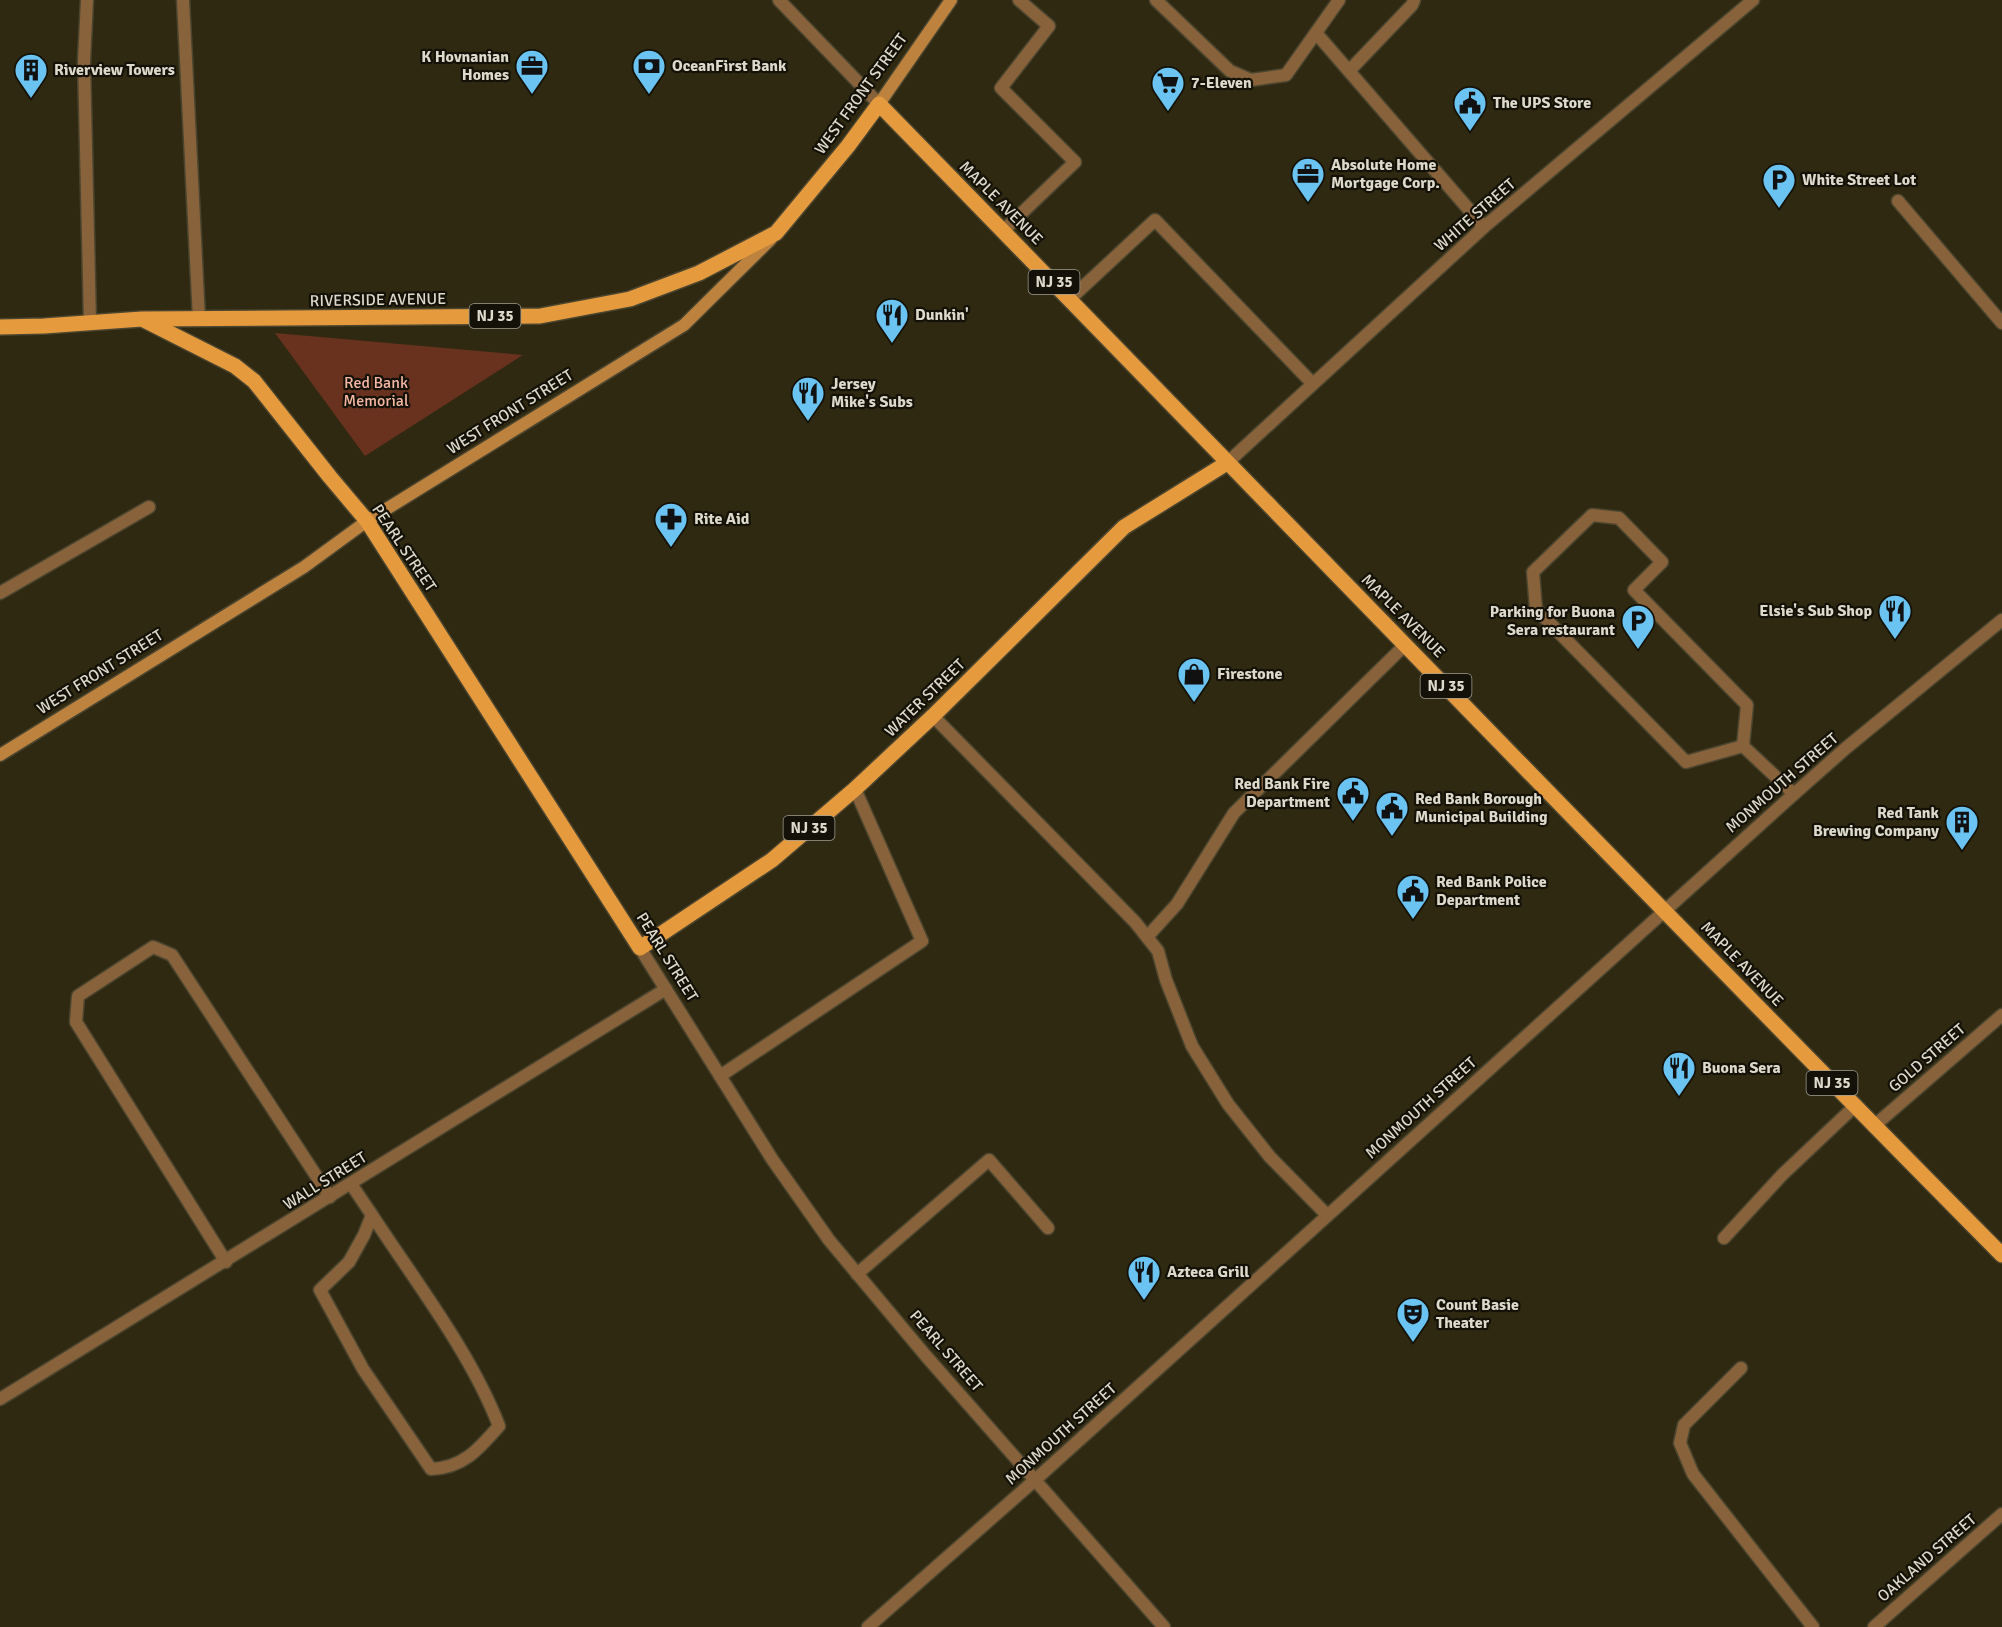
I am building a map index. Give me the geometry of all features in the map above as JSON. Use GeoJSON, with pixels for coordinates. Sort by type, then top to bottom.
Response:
{"type":"FeatureCollection","features":[{"type":"Feature","properties":{"kind":"main road","name":"WEST FRONT STREET"},"geometry":{"type":"LineString","coordinates":[[0,755],[304,567],[367,521],[684,325],[776,233],[848,146],[951,0]]}},
{"type":"Feature","properties":{"kind":"main road","name":"MAPLE AVENUE"},"geometry":{"type":"LineString","coordinates":[[879,104],[2002,1255]]}},
{"type":"Feature","properties":{"kind":"main road","name":"RIVERSIDE AVENUE"},"geometry":{"type":"LineString","coordinates":[[0,327],[142,319],[540,316],[630,299],[699,273],[776,233]]}},
{"type":"Feature","properties":{"kind":"main road","name":"PEARL STREET"},"geometry":{"type":"LineString","coordinates":[[142,319],[235,366],[254,381],[367,521],[640,948]]}},
{"type":"Feature","properties":{"kind":"main road","name":"WATER STREET"},"geometry":{"type":"LineString","coordinates":[[640,948],[771,860],[855,789],[933,716],[1124,526],[1227,463]]}},
{"type":"Feature","properties":{"kind":"street"},"geometry":{"type":"LineString","coordinates":[[87,0],[84,61],[90,323]]}},
{"type":"Feature","properties":{"kind":"street"},"geometry":{"type":"LineString","coordinates":[[183,0],[199,319]]}},
{"type":"Feature","properties":{"kind":"street","name":"MAPLE AVENUE"},"geometry":{"type":"LineString","coordinates":[[779,0],[879,104]]}},
{"type":"Feature","properties":{"kind":"street"},"geometry":{"type":"LineString","coordinates":[[1003,231],[1075,162],[1001,88],[1049,26],[1019,0]]}},
{"type":"Feature","properties":{"kind":"street"},"geometry":{"type":"LineString","coordinates":[[1156,0],[1230,71],[1251,80],[1286,75],[1339,0]]}},
{"type":"Feature","properties":{"kind":"street"},"geometry":{"type":"LineString","coordinates":[[1349,71],[1412,5],[1414,0]]}},
{"type":"Feature","properties":{"kind":"street","name":"WHITE STREET"},"geometry":{"type":"LineString","coordinates":[[1227,463],[1484,227],[1753,0]]}},
{"type":"Feature","properties":{"kind":"street"},"geometry":{"type":"LineString","coordinates":[[1316,33],[1484,227]]}},
{"type":"Feature","properties":{"kind":"street"},"geometry":{"type":"LineString","coordinates":[[1898,201],[2002,323]]}},
{"type":"Feature","properties":{"kind":"street"},"geometry":{"type":"LineString","coordinates":[[1070,299],[1155,220],[1313,384]]}},
{"type":"Feature","properties":{"kind":"street"},"geometry":{"type":"LineString","coordinates":[[0,592],[149,507]]}},
{"type":"Feature","properties":{"kind":"street"},"geometry":{"type":"LineString","coordinates":[[1592,515],[1619,518],[1662,562],[1634,590],[1747,705],[1743,746],[1686,762],[1536,609],[1533,573],[1592,515]]}},
{"type":"Feature","properties":{"kind":"street","name":"MONMOUTH STREET"},"geometry":{"type":"LineString","coordinates":[[868,1627],[1035,1480],[1664,909],[1846,748],[2002,620]]}},
{"type":"Feature","properties":{"kind":"street"},"geometry":{"type":"LineString","coordinates":[[1147,937],[1178,904],[1234,813],[1406,644]]}},
{"type":"Feature","properties":{"kind":"street"},"geometry":{"type":"LineString","coordinates":[[933,716],[1135,921],[1158,951],[1166,980],[1192,1046],[1228,1104],[1270,1157],[1328,1215]]}},
{"type":"Feature","properties":{"kind":"street"},"geometry":{"type":"LineString","coordinates":[[1743,746],[1794,794]]}},
{"type":"Feature","properties":{"kind":"street"},"geometry":{"type":"LineString","coordinates":[[720,1076],[922,941],[855,789]]}},
{"type":"Feature","properties":{"kind":"street"},"geometry":{"type":"LineString","coordinates":[[226,1262],[76,1022],[78,996],[153,947],[172,954],[330,1197]]}},
{"type":"Feature","properties":{"kind":"street","name":"PEARL STREET"},"geometry":{"type":"LineString","coordinates":[[640,948],[772,1159],[829,1240],[926,1356],[1164,1627]]}},
{"type":"Feature","properties":{"kind":"street","name":"WALL STREET"},"geometry":{"type":"LineString","coordinates":[[0,1399],[226,1262],[666,989]]}},
{"type":"Feature","properties":{"kind":"street","name":"GOLD STREET"},"geometry":{"type":"LineString","coordinates":[[1874,1126],[2002,1015]]}},
{"type":"Feature","properties":{"kind":"street"},"geometry":{"type":"LineString","coordinates":[[1724,1238],[1782,1175],[1855,1106]]}},
{"type":"Feature","properties":{"kind":"street"},"geometry":{"type":"LineString","coordinates":[[857,1274],[989,1160],[1048,1228]]}},
{"type":"Feature","properties":{"kind":"street"},"geometry":{"type":"LineString","coordinates":[[351,1184],[372,1215],[443,1323],[493,1409],[499,1426],[479,1449],[448,1469],[431,1469],[363,1369],[320,1290],[349,1262],[372,1215]]}},
{"type":"Feature","properties":{"kind":"street"},"geometry":{"type":"LineString","coordinates":[[1741,1368],[1684,1425],[1680,1443],[1694,1474],[1813,1627]]}},
{"type":"Feature","properties":{"kind":"street","name":"OAKLAND STREET"},"geometry":{"type":"LineString","coordinates":[[1874,1627],[2002,1514]]}},
{"type":"Feature","properties":{"kind":"green space","name":"Red Bank Memorial"},"geometry":{"type":"Polygon","coordinates":[[[275,333],[523,355],[365,456],[275,333]]]}},
{"type":"Feature","properties":{"kind":"place","name":"K Hovnanian Homes"},"geometry":{"type":"Point","coordinates":[532,95]}},
{"type":"Feature","properties":{"kind":"place","name":"OceanFirst Bank"},"geometry":{"type":"Point","coordinates":[649,95]}},
{"type":"Feature","properties":{"kind":"place","name":"Riverview Towers"},"geometry":{"type":"Point","coordinates":[31,99]}},
{"type":"Feature","properties":{"kind":"place","name":"7-Eleven"},"geometry":{"type":"Point","coordinates":[1168,112]}},
{"type":"Feature","properties":{"kind":"place","name":"The UPS Store"},"geometry":{"type":"Point","coordinates":[1470,132]}},
{"type":"Feature","properties":{"kind":"place","name":"Absolute Home Mortgage Corp."},"geometry":{"type":"Point","coordinates":[1308,203]}},
{"type":"Feature","properties":{"kind":"place","name":"White Street Lot"},"geometry":{"type":"Point","coordinates":[1779,209]}},
{"type":"Feature","properties":{"kind":"place","name":"Dunkin'"},"geometry":{"type":"Point","coordinates":[892,344]}},
{"type":"Feature","properties":{"kind":"place","name":"Jersey Mike's Subs"},"geometry":{"type":"Point","coordinates":[808,422]}},
{"type":"Feature","properties":{"kind":"place","name":"Rite Aid"},"geometry":{"type":"Point","coordinates":[671,548]}},
{"type":"Feature","properties":{"kind":"place","name":"Elsie's Sub Shop"},"geometry":{"type":"Point","coordinates":[1895,640]}},
{"type":"Feature","properties":{"kind":"place","name":"Parking for Buona Sera restaurant"},"geometry":{"type":"Point","coordinates":[1638,650]}},
{"type":"Feature","properties":{"kind":"place","name":"Firestone"},"geometry":{"type":"Point","coordinates":[1194,703]}},
{"type":"Feature","properties":{"kind":"place","name":"Red Bank Fire Department"},"geometry":{"type":"Point","coordinates":[1353,822]}},
{"type":"Feature","properties":{"kind":"place","name":"Red Bank Borough Municipal Building"},"geometry":{"type":"Point","coordinates":[1392,837]}},
{"type":"Feature","properties":{"kind":"place","name":"Red Tank Brewing Company"},"geometry":{"type":"Point","coordinates":[1962,851]}},
{"type":"Feature","properties":{"kind":"place","name":"Red Bank Police Department"},"geometry":{"type":"Point","coordinates":[1413,920]}},
{"type":"Feature","properties":{"kind":"place","name":"Buona Sera"},"geometry":{"type":"Point","coordinates":[1679,1097]}},
{"type":"Feature","properties":{"kind":"place","name":"Azteca Grill"},"geometry":{"type":"Point","coordinates":[1144,1301]}},
{"type":"Feature","properties":{"kind":"place","name":"Count Basie Theater"},"geometry":{"type":"Point","coordinates":[1413,1343]}}]}
